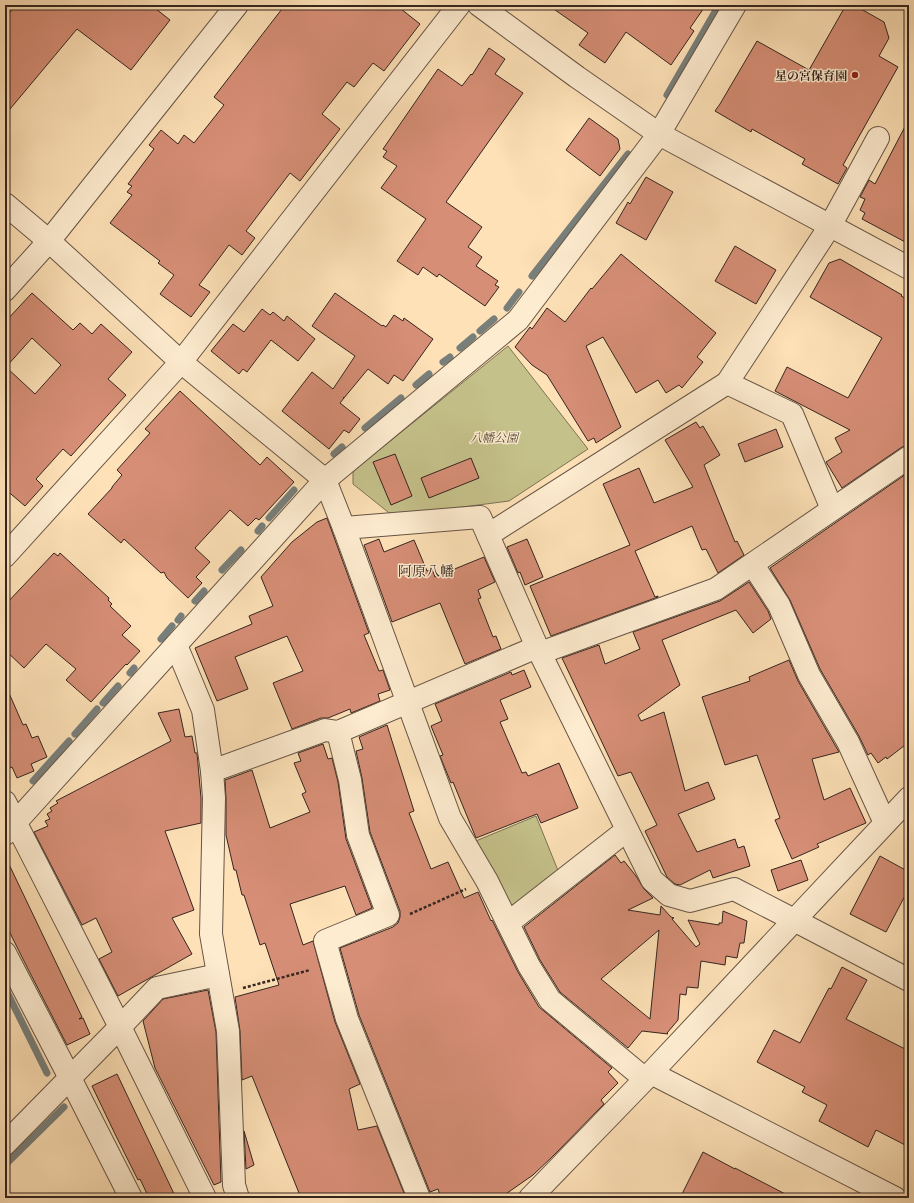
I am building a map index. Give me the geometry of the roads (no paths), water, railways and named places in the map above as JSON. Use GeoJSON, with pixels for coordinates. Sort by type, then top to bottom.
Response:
{"type":"FeatureCollection","features":[{"type":"Feature","properties":{"kind":"street"},"geometry":{"type":"LineString","coordinates":[[5,290],[49,241],[237,5]]}},
{"type":"Feature","properties":{"kind":"street"},"geometry":{"type":"LineString","coordinates":[[5,556],[181,362],[458,5]]}},
{"type":"Feature","properties":{"kind":"street"},"geometry":{"type":"LineString","coordinates":[[479,5],[577,77],[659,134],[909,268]]}},
{"type":"Feature","properties":{"kind":"street"},"geometry":{"type":"LineString","coordinates":[[10,829],[325,480],[518,320],[659,134],[735,5]]}},
{"type":"Feature","properties":{"kind":"street"},"geometry":{"type":"LineString","coordinates":[[488,535],[726,383],[830,226],[878,138]]}},
{"type":"Feature","properties":{"kind":"street"},"geometry":{"type":"LineString","coordinates":[[5,204],[49,241],[181,362],[325,480],[450,818],[487,880],[529,966],[550,1000],[648,1076],[895,1198]]}},
{"type":"Feature","properties":{"kind":"street"},"geometry":{"type":"LineString","coordinates":[[726,383],[792,414],[832,509]]}},
{"type":"Feature","properties":{"kind":"street"},"geometry":{"type":"LineString","coordinates":[[212,771],[325,730],[338,732],[408,702],[538,650],[716,589],[909,457]]}},
{"type":"Feature","properties":{"kind":"street"},"geometry":{"type":"LineString","coordinates":[[344,528],[480,517],[538,650],[652,880],[669,895],[690,901],[734,890],[909,980]]}},
{"type":"Feature","properties":{"kind":"street"},"geometry":{"type":"LineString","coordinates":[[753,565],[780,605],[809,675],[848,742],[885,824]]}},
{"type":"Feature","properties":{"kind":"street"},"geometry":{"type":"LineString","coordinates":[[176,645],[203,710],[212,771],[214,798],[211,934],[228,1032],[234,1185],[238,1198]]}},
{"type":"Feature","properties":{"kind":"street"},"geometry":{"type":"LineString","coordinates":[[338,732],[350,780],[358,835],[388,915],[325,941],[347,1019],[419,1198]]}},
{"type":"Feature","properties":{"kind":"street"},"geometry":{"type":"LineString","coordinates":[[530,1198],[648,1076],[909,798]]}},
{"type":"Feature","properties":{"kind":"street"},"geometry":{"type":"LineString","coordinates":[[5,802],[10,829],[120,1027],[205,1198]]}},
{"type":"Feature","properties":{"kind":"street"},"geometry":{"type":"LineString","coordinates":[[508,923],[627,830]]}},
{"type":"Feature","properties":{"kind":"street"},"geometry":{"type":"LineString","coordinates":[[5,953],[130,1198]]}},
{"type":"Feature","properties":{"kind":"street"},"geometry":{"type":"LineString","coordinates":[[5,1144],[157,988],[220,984]]}},
{"type":"Feature","properties":{"kind":"waterway"},"geometry":{"type":"LineString","coordinates":[[667,95],[719,5]]}},
{"type":"Feature","properties":{"kind":"waterway"},"geometry":{"type":"LineString","coordinates":[[532,276],[628,154]]}},
{"type":"Feature","properties":{"kind":"waterway"},"geometry":{"type":"LineString","coordinates":[[507,308],[519,292]]}},
{"type":"Feature","properties":{"kind":"waterway"},"geometry":{"type":"LineString","coordinates":[[480,331],[494,319]]}},
{"type":"Feature","properties":{"kind":"waterway"},"geometry":{"type":"LineString","coordinates":[[460,348],[473,337]]}},
{"type":"Feature","properties":{"kind":"waterway"},"geometry":{"type":"LineString","coordinates":[[443,362],[450,357]]}},
{"type":"Feature","properties":{"kind":"waterway"},"geometry":{"type":"LineString","coordinates":[[416,385],[429,374]]}},
{"type":"Feature","properties":{"kind":"waterway"},"geometry":{"type":"LineString","coordinates":[[365,428],[401,398]]}},
{"type":"Feature","properties":{"kind":"waterway"},"geometry":{"type":"LineString","coordinates":[[334,454],[342,447]]}},
{"type":"Feature","properties":{"kind":"waterway"},"geometry":{"type":"LineString","coordinates":[[269,518],[294,490]]}},
{"type":"Feature","properties":{"kind":"waterway"},"geometry":{"type":"LineString","coordinates":[[258,531],[262,526]]}},
{"type":"Feature","properties":{"kind":"waterway"},"geometry":{"type":"LineString","coordinates":[[222,570],[241,550]]}},
{"type":"Feature","properties":{"kind":"waterway"},"geometry":{"type":"LineString","coordinates":[[195,601],[204,591]]}},
{"type":"Feature","properties":{"kind":"waterway"},"geometry":{"type":"LineString","coordinates":[[178,620],[181,616]]}},
{"type":"Feature","properties":{"kind":"waterway"},"geometry":{"type":"LineString","coordinates":[[161,639],[172,626]]}},
{"type":"Feature","properties":{"kind":"waterway"},"geometry":{"type":"LineString","coordinates":[[130,673],[134,668]]}},
{"type":"Feature","properties":{"kind":"waterway"},"geometry":{"type":"LineString","coordinates":[[103,703],[118,686]]}},
{"type":"Feature","properties":{"kind":"waterway"},"geometry":{"type":"LineString","coordinates":[[75,734],[97,709]]}},
{"type":"Feature","properties":{"kind":"waterway"},"geometry":{"type":"LineString","coordinates":[[33,781],[69,741]]}},
{"type":"Feature","properties":{"kind":"waterway"},"geometry":{"type":"LineString","coordinates":[[5,988],[47,1073]]}},
{"type":"Feature","properties":{"kind":"waterway"},"geometry":{"type":"LineString","coordinates":[[5,1165],[64,1107]]}},
{"type":"Feature","properties":{"kind":"place","name":"星の宮保育園"},"geometry":{"type":"Point","coordinates":[855,75]}},
{"type":"Feature","properties":{"kind":"district","name":"阿原八幡"},"geometry":{"type":"Point","coordinates":[426,571]}},
{"type":"Feature","properties":{"kind":"park label","name":"八幡公園"},"geometry":{"type":"Point","coordinates":[494,437]}}]}
